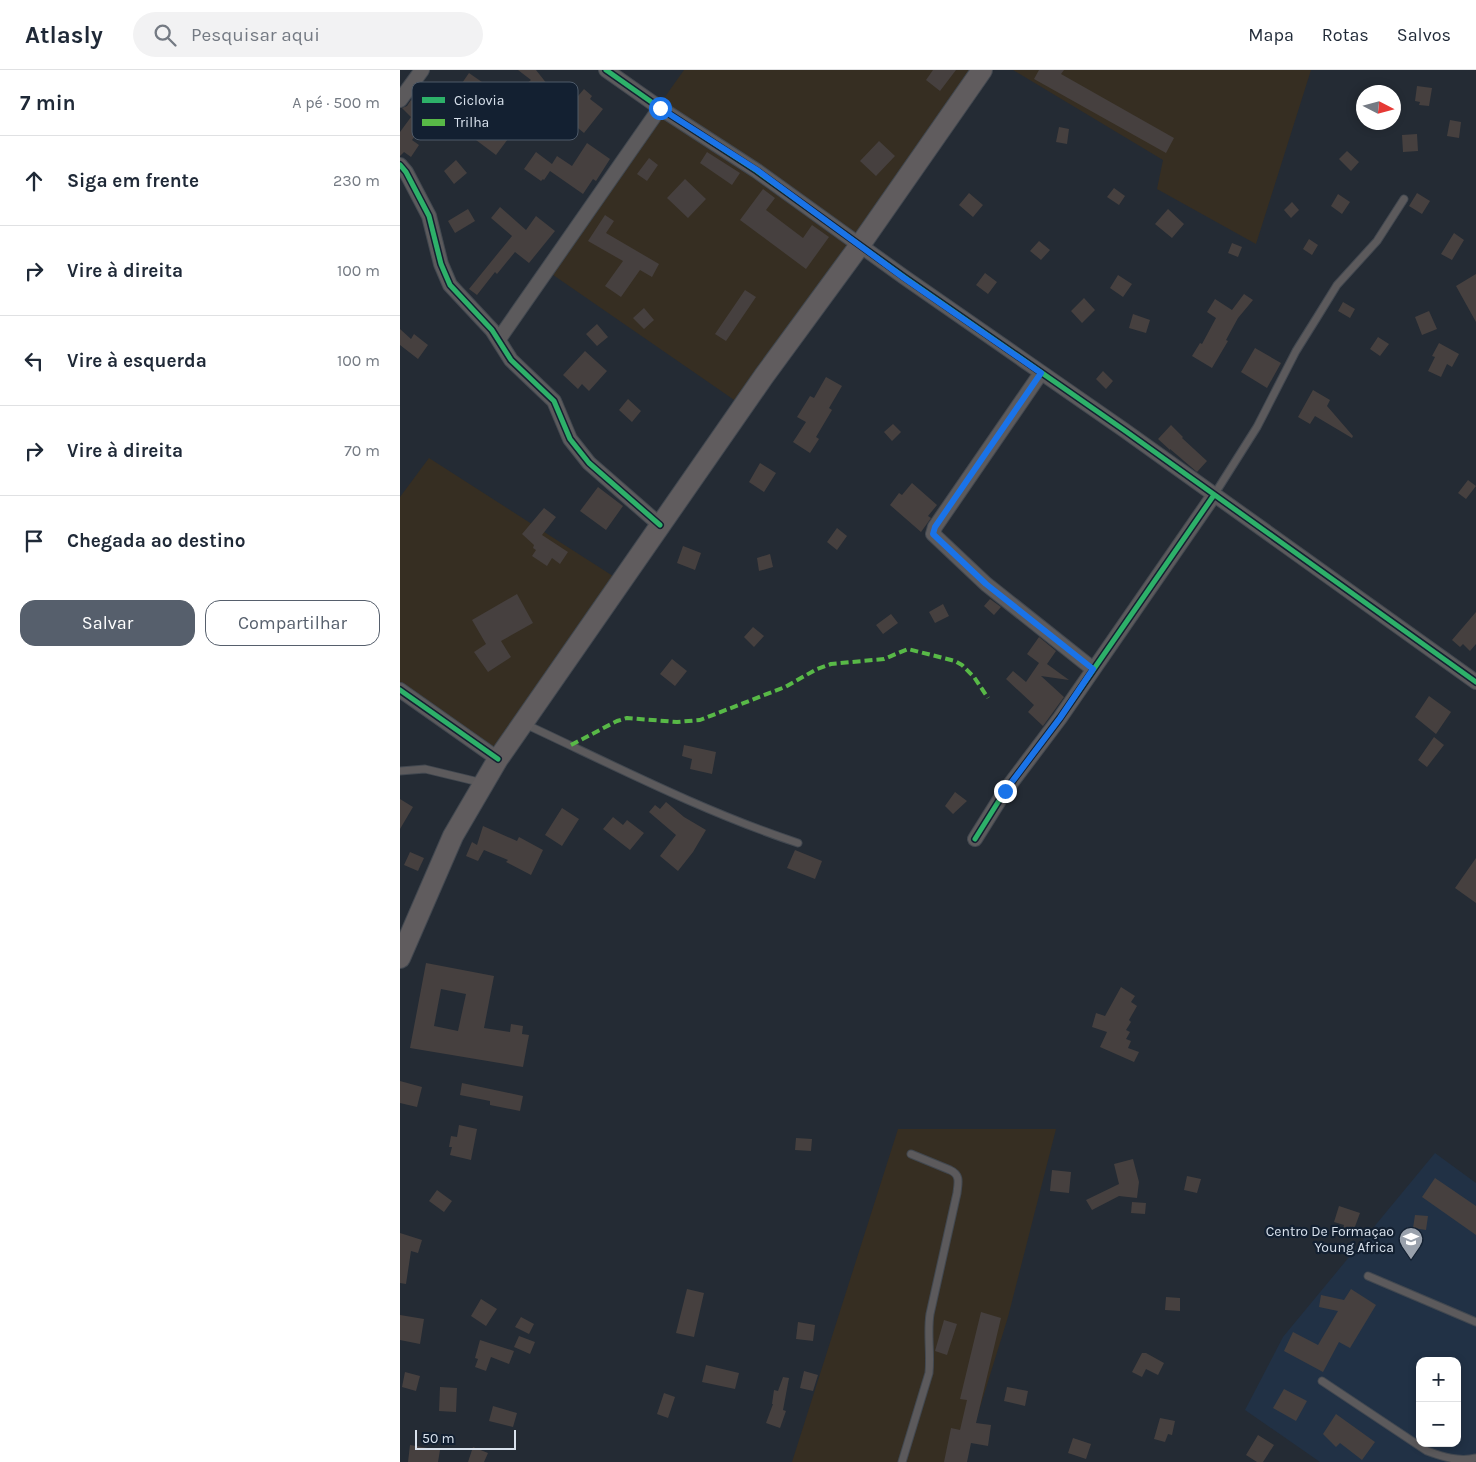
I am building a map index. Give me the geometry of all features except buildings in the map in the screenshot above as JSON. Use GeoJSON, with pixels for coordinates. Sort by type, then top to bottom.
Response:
{"type":"FeatureCollection","features":[{"type":"Feature","properties":{"kind":"main road"},"geometry":{"type":"LineString","coordinates":[[400,958],[453,836],[498,759],[764,376],[860,245],[982,70]]}},
{"type":"Feature","properties":{"kind":"street"},"geometry":{"type":"LineString","coordinates":[[413,82],[422,70]]}},
{"type":"Feature","properties":{"kind":"street"},"geometry":{"type":"LineString","coordinates":[[606,70],[660,108],[757,170],[904,278],[1214,495],[1476,682]]}},
{"type":"Feature","properties":{"kind":"street"},"geometry":{"type":"LineString","coordinates":[[400,100],[412,84]]}},
{"type":"Feature","properties":{"kind":"street"},"geometry":{"type":"LineString","coordinates":[[499,339],[660,108]]}},
{"type":"Feature","properties":{"kind":"street"},"geometry":{"type":"LineString","coordinates":[[400,165],[406,172],[429,216],[441,264],[450,285],[485,321],[499,339],[510,360],[554,401],[570,439],[589,463],[660,525]]}},
{"type":"Feature","properties":{"kind":"street"},"geometry":{"type":"LineString","coordinates":[[1041,373],[935,527],[933,534],[986,584],[1093,669]]}},
{"type":"Feature","properties":{"kind":"street"},"geometry":{"type":"LineString","coordinates":[[975,839],[1005,791],[1060,718],[1214,495]]}},
{"type":"Feature","properties":{"kind":"street"},"geometry":{"type":"LineString","coordinates":[[400,690],[498,759]]}},
{"type":"Feature","properties":{"kind":"lane"},"geometry":{"type":"LineString","coordinates":[[1214,495],[1257,427],[1296,350],[1337,285],[1377,241],[1404,199]]}},
{"type":"Feature","properties":{"kind":"lane"},"geometry":{"type":"LineString","coordinates":[[523,723],[743,824],[798,844]]}},
{"type":"Feature","properties":{"kind":"lane"},"geometry":{"type":"LineString","coordinates":[[400,771],[425,769],[484,783]]}},
{"type":"Feature","properties":{"kind":"lane"},"geometry":{"type":"LineString","coordinates":[[902,1462],[929,1373],[928,1326],[957,1194],[958,1178],[956,1173],[911,1154]]}},
{"type":"Feature","properties":{"kind":"lane"},"geometry":{"type":"LineString","coordinates":[[1368,1276],[1476,1322]]}},
{"type":"Feature","properties":{"kind":"lane"},"geometry":{"type":"LineString","coordinates":[[1322,1381],[1427,1451],[1445,1458],[1466,1461],[1476,1458]]}},
{"type":"Feature","properties":{"kind":"shaded area"},"geometry":{"type":"Polygon","coordinates":[[[684,70],[977,70],[740,404],[543,268],[684,70]]]}},
{"type":"Feature","properties":{"kind":"shaded area"},"geometry":{"type":"Polygon","coordinates":[[[1013,70],[1311,70],[1256,244],[1157,189],[1163,160],[1013,70]]]}},
{"type":"Feature","properties":{"kind":"shaded area"},"geometry":{"type":"Polygon","coordinates":[[[429,458],[616,578],[498,759],[400,690],[400,497],[429,458]]]}},
{"type":"Feature","properties":{"kind":"shaded area"},"geometry":{"type":"Polygon","coordinates":[[[898,1129],[1056,1129],[1008,1317],[963,1462],[792,1462],[898,1129]]]}},
{"type":"Feature","properties":{"kind":"shaded area","name":"Centro De Formaçao Young Africa"},"geometry":{"type":"Polygon","coordinates":[[[1435,1153],[1476,1183],[1476,1462],[1320,1462],[1245,1410],[1283,1337],[1435,1153]]]}},
{"type":"Feature","properties":{"kind":"marked path"},"geometry":{"type":"LineString","coordinates":[[571,745],[617,721],[627,718],[677,722],[700,720],[785,687],[817,669],[831,664],[884,659],[908,649],[955,661],[962,665],[974,677],[988,698]]}},
{"type":"Feature","properties":{"kind":"cycle path"},"geometry":{"type":"LineString","coordinates":[[606,70],[660,108],[757,171],[1476,682]]}},
{"type":"Feature","properties":{"kind":"cycle path"},"geometry":{"type":"LineString","coordinates":[[400,165],[406,172],[429,216],[441,264],[450,285],[492,330],[511,360],[554,401],[570,439],[589,463],[660,525]]}},
{"type":"Feature","properties":{"kind":"cycle path"},"geometry":{"type":"LineString","coordinates":[[975,839],[1005,791],[1060,718],[1214,495]]}},
{"type":"Feature","properties":{"kind":"cycle path"},"geometry":{"type":"LineString","coordinates":[[400,690],[498,759]]}},
{"type":"Feature","properties":{"kind":"place","name":"Centro De Formaçao Young Africa"},"geometry":{"type":"Point","coordinates":[1411,1260]}},
{"type":"Feature","properties":{"kind":"route"},"geometry":{"type":"LineString","coordinates":[[660,108],[757,170],[904,278],[1041,373],[935,527],[933,534],[986,584],[1093,669],[1060,718],[1005,791]]}}]}
